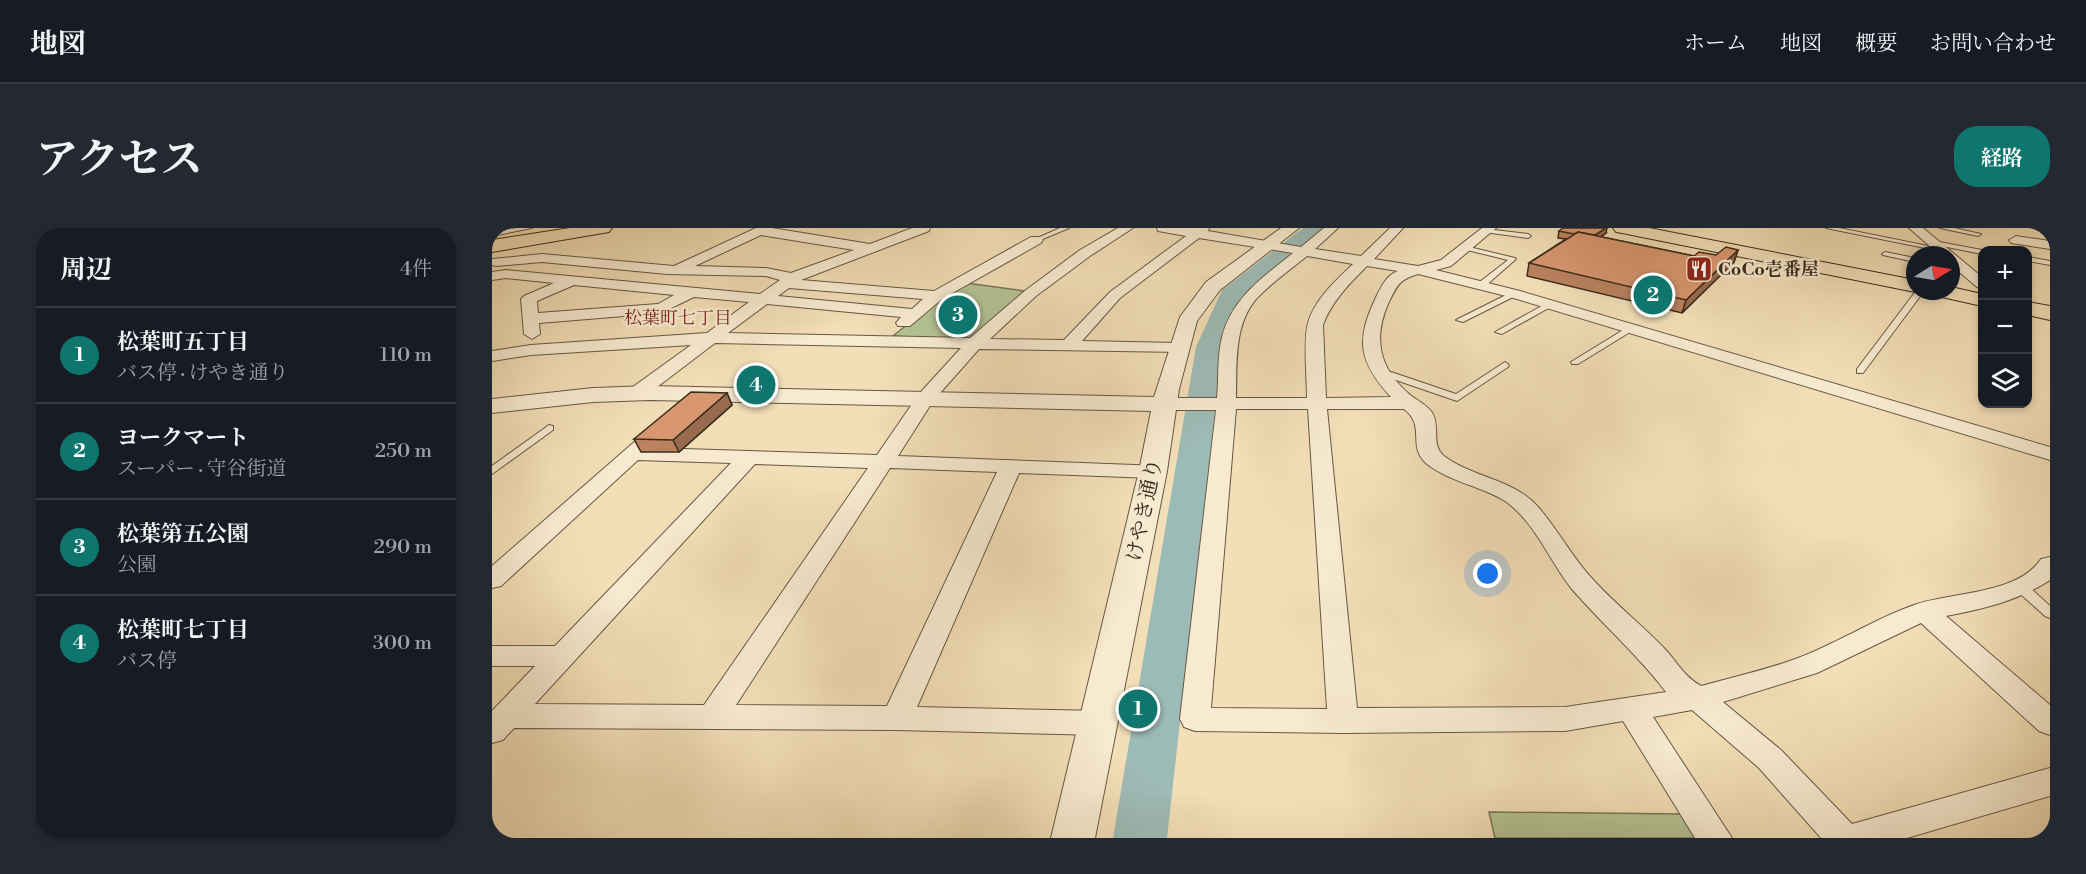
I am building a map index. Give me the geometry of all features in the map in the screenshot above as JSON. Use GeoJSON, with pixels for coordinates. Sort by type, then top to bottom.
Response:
{"type":"FeatureCollection","features":[{"type":"Feature","properties":{"kind":"main road"},"geometry":{"type":"LineString","coordinates":[[492,244],[603,228]]}},
{"type":"Feature","properties":{"kind":"main road"},"geometry":{"type":"LineString","coordinates":[[1622,228],[1906,284]]}},
{"type":"Feature","properties":{"kind":"main road"},"geometry":{"type":"LineString","coordinates":[[1960,295],[1978,299]]}},
{"type":"Feature","properties":{"kind":"main road"},"geometry":{"type":"LineString","coordinates":[[2032,310],[2050,313]]}},
{"type":"Feature","properties":{"kind":"street"},"geometry":{"type":"LineString","coordinates":[[638,393],[789,281],[924,228]]}},
{"type":"Feature","properties":{"kind":"street"},"geometry":{"type":"LineString","coordinates":[[712,717],[926,398],[975,344],[1031,292],[1085,253],[1127,228]]}},
{"type":"Feature","properties":{"kind":"street"},"geometry":{"type":"LineString","coordinates":[[1162,228],[1199,231],[1266,245],[1418,270],[1515,294],[2050,454]]}},
{"type":"Feature","properties":{"kind":"street","name":"けやき通り"},"geometry":{"type":"LineString","coordinates":[[1073,838],[1100,723],[1153,471],[1172,404],[1177,348],[1187,321],[1199,302],[1227,273],[1291,228]]}},
{"type":"Feature","properties":{"kind":"street"},"geometry":{"type":"LineString","coordinates":[[1332,228],[1254,292],[1244,304],[1230,338],[1222,405],[1195,719],[1342,721],[1565,719],[1698,698],[1807,666],[1924,611],[1982,600],[2021,587],[2047,571],[2050,565]]}},
{"type":"Feature","properties":{"kind":"street"},"geometry":{"type":"LineString","coordinates":[[1342,721],[1317,404],[1315,325],[1319,314],[1342,283],[1397,228]]}},
{"type":"Feature","properties":{"kind":"street"},"geometry":{"type":"LineString","coordinates":[[675,271],[763,229],[872,248]]}},
{"type":"Feature","properties":{"kind":"street"},"geometry":{"type":"LineString","coordinates":[[1489,229],[1446,263],[1399,275],[1390,284],[1372,323],[1372,353],[1384,376],[1401,397],[1423,414],[1427,428],[1425,442],[1433,458],[1453,471],[1512,496],[1530,511],[1578,579],[1600,605],[1653,654],[1682,689],[1698,698],[1770,759],[1843,838]]}},
{"type":"Feature","properties":{"kind":"street"},"geometry":{"type":"LineString","coordinates":[[1913,229],[1936,246]]}},
{"type":"Feature","properties":{"kind":"street"},"geometry":{"type":"LineString","coordinates":[[499,275],[532,259],[573,231]]}},
{"type":"Feature","properties":{"kind":"street"},"geometry":{"type":"LineString","coordinates":[[1069,345],[1115,295],[1199,231]]}},
{"type":"Feature","properties":{"kind":"street"},"geometry":{"type":"LineString","coordinates":[[881,341],[937,296],[1036,240]]}},
{"type":"Feature","properties":{"kind":"street"},"geometry":{"type":"LineString","coordinates":[[2016,240],[2050,245]]}},
{"type":"Feature","properties":{"kind":"street"},"geometry":{"type":"LineString","coordinates":[[492,262],[532,259],[675,271],[766,272],[789,281],[937,296]]}},
{"type":"Feature","properties":{"kind":"street"},"geometry":{"type":"LineString","coordinates":[[1960,269],[1978,281]]}},
{"type":"Feature","properties":{"kind":"street"},"geometry":{"type":"LineString","coordinates":[[950,274],[972,276]]}},
{"type":"Feature","properties":{"kind":"street"},"geometry":{"type":"LineString","coordinates":[[499,275],[572,280],[916,314]]}},
{"type":"Feature","properties":{"kind":"street"},"geometry":{"type":"LineString","coordinates":[[531,350],[534,347],[529,299],[572,280]]}},
{"type":"Feature","properties":{"kind":"street"},"geometry":{"type":"LineString","coordinates":[[530,319],[661,308],[692,292]]}},
{"type":"Feature","properties":{"kind":"street"},"geometry":{"type":"LineString","coordinates":[[492,356],[531,350],[713,338],[1177,348]]}},
{"type":"Feature","properties":{"kind":"street"},"geometry":{"type":"LineString","coordinates":[[492,406],[593,395],[638,393],[1222,405],[1410,403]]}},
{"type":"Feature","properties":{"kind":"street"},"geometry":{"type":"LineString","coordinates":[[492,580],[701,393]]}},
{"type":"Feature","properties":{"kind":"street"},"geometry":{"type":"LineString","coordinates":[[633,453],[1153,471]]}},
{"type":"Feature","properties":{"kind":"street"},"geometry":{"type":"LineString","coordinates":[[499,724],[749,457]]}},
{"type":"Feature","properties":{"kind":"street"},"geometry":{"type":"LineString","coordinates":[[897,718],[1011,465]]}},
{"type":"Feature","properties":{"kind":"street"},"geometry":{"type":"LineString","coordinates":[[1924,611],[2050,723]]}},
{"type":"Feature","properties":{"kind":"street"},"geometry":{"type":"LineString","coordinates":[[492,656],[562,656]]}},
{"type":"Feature","properties":{"kind":"street"},"geometry":{"type":"LineString","coordinates":[[1632,708],[1714,838]]}},
{"type":"Feature","properties":{"kind":"street"},"geometry":{"type":"LineString","coordinates":[[499,724],[712,717],[897,718],[1100,723]]}},
{"type":"Feature","properties":{"kind":"street"},"geometry":{"type":"LineString","coordinates":[[1855,838],[2050,782]]}},
{"type":"Feature","properties":{"kind":"lane"},"geometry":{"type":"LineString","coordinates":[[492,229],[500,228]]}},
{"type":"Feature","properties":{"kind":"lane"},"geometry":{"type":"LineString","coordinates":[[492,234],[529,228]]}},
{"type":"Feature","properties":{"kind":"lane"},"geometry":{"type":"LineString","coordinates":[[1036,240],[1066,228]]}},
{"type":"Feature","properties":{"kind":"lane"},"geometry":{"type":"LineString","coordinates":[[1829,228],[1918,246]]}},
{"type":"Feature","properties":{"kind":"lane"},"geometry":{"type":"LineString","coordinates":[[1943,228],[1978,234]]}},
{"type":"Feature","properties":{"kind":"lane"},"geometry":{"type":"LineString","coordinates":[[1489,229],[1528,236]]}},
{"type":"Feature","properties":{"kind":"lane"},"geometry":{"type":"LineString","coordinates":[[1465,248],[1513,260],[1480,286]]}},
{"type":"Feature","properties":{"kind":"lane"},"geometry":{"type":"LineString","coordinates":[[1960,251],[1978,252]]}},
{"type":"Feature","properties":{"kind":"lane"},"geometry":{"type":"LineString","coordinates":[[1885,254],[1906,258]]}},
{"type":"Feature","properties":{"kind":"lane"},"geometry":{"type":"LineString","coordinates":[[2032,260],[2050,263]]}},
{"type":"Feature","properties":{"kind":"lane"},"geometry":{"type":"LineString","coordinates":[[1460,320],[1515,294]]}},
{"type":"Feature","properties":{"kind":"lane"},"geometry":{"type":"LineString","coordinates":[[1860,371],[1913,300]]}},
{"type":"Feature","properties":{"kind":"lane"},"geometry":{"type":"LineString","coordinates":[[1499,332],[1550,305]]}},
{"type":"Feature","properties":{"kind":"lane"},"geometry":{"type":"LineString","coordinates":[[1575,362],[1631,329]]}},
{"type":"Feature","properties":{"kind":"lane"},"geometry":{"type":"LineString","coordinates":[[1384,376],[1391,375],[1457,398],[1505,365]]}},
{"type":"Feature","properties":{"kind":"lane"},"geometry":{"type":"LineString","coordinates":[[492,471],[549,428]]}},
{"type":"Feature","properties":{"kind":"lane"},"geometry":{"type":"LineString","coordinates":[[2021,587],[2050,613]]}},
{"type":"Feature","properties":{"kind":"green space"},"geometry":{"type":"Polygon","coordinates":[[[966,283],[1025,291],[974,338],[967,340],[893,336],[944,295],[966,283]]]}},
{"type":"Feature","properties":{"kind":"green space"},"geometry":{"type":"Polygon","coordinates":[[[1489,812],[1683,814],[1697,838],[1495,838],[1489,812]]]}},
{"type":"Feature","properties":{"kind":"building"},"geometry":{"type":"Polygon","coordinates":[[[1563,228],[1606,228],[1595,235],[1559,231],[1563,228]]]}},
{"type":"Feature","properties":{"kind":"building"},"geometry":{"type":"Polygon","coordinates":[[[1578,232],[1694,256],[1699,252],[1716,255],[1726,247],[1738,250],[1686,300],[1529,263],[1578,232]]]}},
{"type":"Feature","properties":{"kind":"building"},"geometry":{"type":"Polygon","coordinates":[[[691,392],[727,393],[673,440],[634,439],[691,392]]]}},
{"type":"Feature","properties":{"kind":"waterway"},"geometry":{"type":"LineString","coordinates":[[1140,838],[1209,347],[1230,295],[1316,228]]}},
{"type":"Feature","properties":{"kind":"place","name":"CoCo壱番屋"},"geometry":{"type":"Point","coordinates":[1699,269]}},
{"type":"Feature","properties":{"kind":"place","name":"ヨークマート"},"geometry":{"type":"Point","coordinates":[1653,295]}},
{"type":"Feature","properties":{"kind":"place","name":"松葉第五公園"},"geometry":{"type":"Point","coordinates":[958,315]}},
{"type":"Feature","properties":{"kind":"place","name":"松葉町七丁目"},"geometry":{"type":"Point","coordinates":[756,385]}},
{"type":"Feature","properties":{"kind":"place","name":"松葉町五丁目"},"geometry":{"type":"Point","coordinates":[1138,709]}},
{"type":"Feature","properties":{"kind":"district","name":"松葉町七丁目"},"geometry":{"type":"Point","coordinates":[678,318]}}]}
